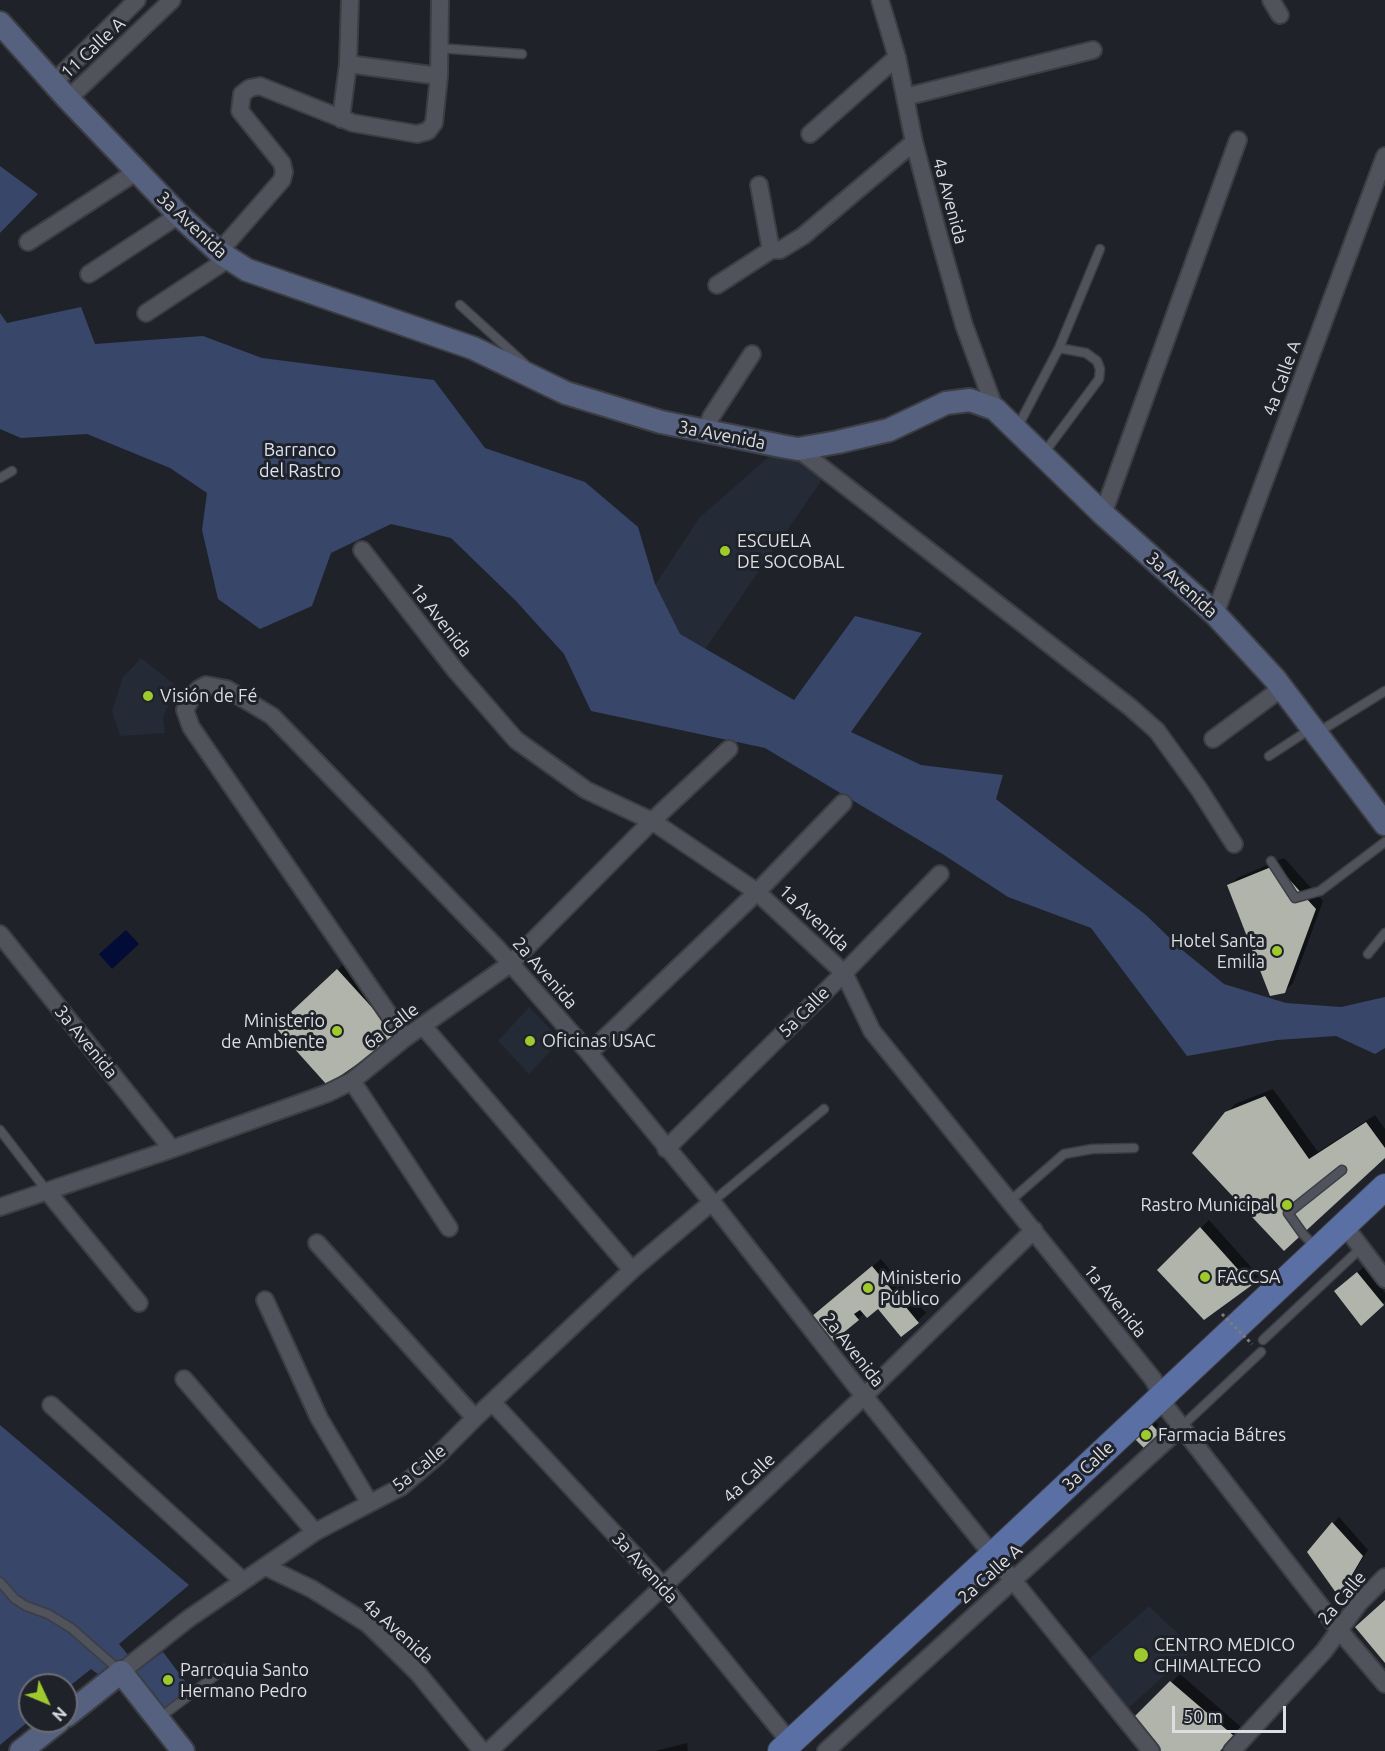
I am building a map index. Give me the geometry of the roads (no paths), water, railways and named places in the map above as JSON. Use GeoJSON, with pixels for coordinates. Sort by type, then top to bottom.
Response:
{"type":"FeatureCollection","features":[{"type":"Feature","properties":{"kind":"main road","name":"3a Avenida"},"geometry":{"type":"LineString","coordinates":[[0,23],[60,91],[179,215],[224,255],[248,270],[473,348],[566,393],[661,422],[798,449],[890,430],[946,403],[970,400],[995,409],[1103,514],[1215,614],[1282,688],[1382,814]]}},
{"type":"Feature","properties":{"kind":"main road","name":"3a Calle"},"geometry":{"type":"LineString","coordinates":[[782,1749],[1162,1400],[1385,1187]]}},
{"type":"Feature","properties":{"kind":"main road","name":"5a Calle"},"geometry":{"type":"LineString","coordinates":[[78,1706],[121,1672]]}},
{"type":"Feature","properties":{"kind":"main road"},"geometry":{"type":"LineString","coordinates":[[121,1672],[183,1751]]}},
{"type":"Feature","properties":{"kind":"main road"},"geometry":{"type":"LineString","coordinates":[[21,1751],[44,1733]]}},
{"type":"Feature","properties":{"kind":"street"},"geometry":{"type":"LineString","coordinates":[[60,91],[137,0]]}},
{"type":"Feature","properties":{"kind":"street","name":"11 Calle A"},"geometry":{"type":"LineString","coordinates":[[60,91],[172,0]]}},
{"type":"Feature","properties":{"kind":"street"},"geometry":{"type":"LineString","coordinates":[[341,119],[348,64],[350,0]]}},
{"type":"Feature","properties":{"kind":"street"},"geometry":{"type":"LineString","coordinates":[[146,313],[224,255],[282,180],[284,172],[282,163],[240,111],[242,94],[250,88],[260,86],[353,123],[417,134],[428,131],[434,123],[439,76],[440,0]]}},
{"type":"Feature","properties":{"kind":"street","name":"4a Avenida"},"geometry":{"type":"LineString","coordinates":[[880,0],[897,57],[914,142],[964,326],[995,409]]}},
{"type":"Feature","properties":{"kind":"street"},"geometry":{"type":"LineString","coordinates":[[1271,0],[1280,15]]}},
{"type":"Feature","properties":{"kind":"street"},"geometry":{"type":"LineString","coordinates":[[905,96],[1094,50]]}},
{"type":"Feature","properties":{"kind":"street"},"geometry":{"type":"LineString","coordinates":[[810,134],[897,57]]}},
{"type":"Feature","properties":{"kind":"street"},"geometry":{"type":"LineString","coordinates":[[348,64],[439,76]]}},
{"type":"Feature","properties":{"kind":"street"},"geometry":{"type":"LineString","coordinates":[[1103,514],[1238,140]]}},
{"type":"Feature","properties":{"kind":"street"},"geometry":{"type":"LineString","coordinates":[[717,285],[771,250],[780,250],[803,236],[914,142]]}},
{"type":"Feature","properties":{"kind":"street","name":"4a Calle A"},"geometry":{"type":"LineString","coordinates":[[1215,614],[1385,156]]}},
{"type":"Feature","properties":{"kind":"street"},"geometry":{"type":"LineString","coordinates":[[28,242],[136,172]]}},
{"type":"Feature","properties":{"kind":"street"},"geometry":{"type":"LineString","coordinates":[[759,185],[771,250]]}},
{"type":"Feature","properties":{"kind":"street"},"geometry":{"type":"LineString","coordinates":[[89,274],[179,215]]}},
{"type":"Feature","properties":{"kind":"street"},"geometry":{"type":"LineString","coordinates":[[706,431],[711,417],[752,354]]}},
{"type":"Feature","properties":{"kind":"street"},"geometry":{"type":"LineString","coordinates":[[798,449],[1130,707],[1157,731],[1199,789],[1234,844]]}},
{"type":"Feature","properties":{"kind":"street","name":"1a Avenida"},"geometry":{"type":"LineString","coordinates":[[362,550],[456,671],[516,741],[586,790],[652,821],[757,892],[844,973],[872,1030],[1153,1379],[1162,1400],[1181,1427],[1339,1630],[1385,1684]]}},
{"type":"Feature","properties":{"kind":"street","name":"2a Avenida"},"geometry":{"type":"LineString","coordinates":[[405,1038],[191,727],[185,710],[193,694],[199,688],[206,685],[227,689],[272,716],[510,964],[589,1053],[712,1202],[864,1396],[1151,1751]]}},
{"type":"Feature","properties":{"kind":"street"},"geometry":{"type":"LineString","coordinates":[[1213,739],[1282,688]]}},
{"type":"Feature","properties":{"kind":"street","name":"6a Calle"},"geometry":{"type":"LineString","coordinates":[[0,1207],[172,1149],[328,1093],[352,1081],[405,1038],[510,964],[652,821],[729,749]]}},
{"type":"Feature","properties":{"kind":"street"},"geometry":{"type":"LineString","coordinates":[[589,1053],[757,892],[843,803]]}},
{"type":"Feature","properties":{"kind":"street","name":"5a Calle"},"geometry":{"type":"LineString","coordinates":[[666,1149],[844,973],[940,874]]}},
{"type":"Feature","properties":{"kind":"street","name":"3a Avenida"},"geometry":{"type":"LineString","coordinates":[[0,934],[172,1149]]}},
{"type":"Feature","properties":{"kind":"street"},"geometry":{"type":"LineString","coordinates":[[423,1026],[632,1270]]}},
{"type":"Feature","properties":{"kind":"street"},"geometry":{"type":"LineString","coordinates":[[352,1081],[449,1228]]}},
{"type":"Feature","properties":{"kind":"street"},"geometry":{"type":"LineString","coordinates":[[47,1191],[139,1303]]}},
{"type":"Feature","properties":{"kind":"street","name":"5a Calle"},"geometry":{"type":"LineString","coordinates":[[121,1672],[242,1580],[266,1567],[315,1532],[401,1487],[436,1457],[632,1270],[712,1202]]}},
{"type":"Feature","properties":{"kind":"street"},"geometry":{"type":"LineString","coordinates":[[1344,1225],[1385,1279]]}},
{"type":"Feature","properties":{"kind":"street","name":"4a Calle"},"geometry":{"type":"LineString","coordinates":[[489,1751],[864,1396],[1034,1230]]}},
{"type":"Feature","properties":{"kind":"street"},"geometry":{"type":"LineString","coordinates":[[317,1243],[475,1418]]}},
{"type":"Feature","properties":{"kind":"street"},"geometry":{"type":"LineString","coordinates":[[266,1300],[319,1418],[369,1503]]}},
{"type":"Feature","properties":{"kind":"street"},"geometry":{"type":"LineString","coordinates":[[184,1378],[315,1532]]}},
{"type":"Feature","properties":{"kind":"street","name":"3a Avenida"},"geometry":{"type":"LineString","coordinates":[[492,1402],[663,1586],[782,1749]]}},
{"type":"Feature","properties":{"kind":"street"},"geometry":{"type":"LineString","coordinates":[[51,1405],[242,1580]]}},
{"type":"Feature","properties":{"kind":"street","name":"2a Calle A"},"geometry":{"type":"LineString","coordinates":[[826,1751],[1181,1427]]}},
{"type":"Feature","properties":{"kind":"street","name":"4a Avenida"},"geometry":{"type":"LineString","coordinates":[[266,1567],[312,1589],[368,1624],[417,1672],[482,1751]]}},
{"type":"Feature","properties":{"kind":"street","name":"2a Calle"},"geometry":{"type":"LineString","coordinates":[[1232,1751],[1324,1651],[1359,1603],[1385,1577]]}},
{"type":"Feature","properties":{"kind":"lane"},"geometry":{"type":"LineString","coordinates":[[438,48],[522,54]]}},
{"type":"Feature","properties":{"kind":"lane"},"geometry":{"type":"LineString","coordinates":[[1016,430],[1059,348],[1100,249]]}},
{"type":"Feature","properties":{"kind":"lane"},"geometry":{"type":"LineString","coordinates":[[460,305],[548,384]]}},
{"type":"Feature","properties":{"kind":"lane"},"geometry":{"type":"LineString","coordinates":[[1042,456],[1099,379],[1100,369],[1097,361],[1086,353],[1059,348]]}},
{"type":"Feature","properties":{"kind":"lane"},"geometry":{"type":"LineString","coordinates":[[0,478],[12,471]]}},
{"type":"Feature","properties":{"kind":"lane"},"geometry":{"type":"LineString","coordinates":[[1269,756],[1385,691]]}},
{"type":"Feature","properties":{"kind":"lane"},"geometry":{"type":"LineString","coordinates":[[1271,861],[1295,898],[1320,891],[1385,842]]}},
{"type":"Feature","properties":{"kind":"lane"},"geometry":{"type":"LineString","coordinates":[[1368,954],[1385,933]]}},
{"type":"Feature","properties":{"kind":"lane"},"geometry":{"type":"LineString","coordinates":[[712,1202],[824,1109]]}},
{"type":"Feature","properties":{"kind":"lane"},"geometry":{"type":"LineString","coordinates":[[0,1130],[47,1191]]}},
{"type":"Feature","properties":{"kind":"lane"},"geometry":{"type":"LineString","coordinates":[[1010,1201],[1064,1154],[1092,1149],[1134,1148]]}},
{"type":"Feature","properties":{"kind":"lane"},"geometry":{"type":"LineString","coordinates":[[1318,1250],[1288,1213],[1342,1170]]}},
{"type":"Feature","properties":{"kind":"lane"},"geometry":{"type":"LineString","coordinates":[[1263,1340],[1361,1248]]}},
{"type":"Feature","properties":{"kind":"lane"},"geometry":{"type":"LineString","coordinates":[[1181,1427],[1261,1352]]}},
{"type":"Feature","properties":{"kind":"lane"},"geometry":{"type":"LineString","coordinates":[[0,1582],[21,1602],[48,1614],[71,1628],[121,1672]]}},
{"type":"Feature","properties":{"kind":"lane"},"geometry":{"type":"LineString","coordinates":[[158,1719],[224,1669]]}},
{"type":"Feature","properties":{"kind":"place","name":"ESCUELA DE SOCOBAL"},"geometry":{"type":"Point","coordinates":[725,551]}},
{"type":"Feature","properties":{"kind":"place","name":"Visión de Fé"},"geometry":{"type":"Point","coordinates":[148,696]}},
{"type":"Feature","properties":{"kind":"place","name":"Hotel Santa Emilia"},"geometry":{"type":"Point","coordinates":[1277,951]}},
{"type":"Feature","properties":{"kind":"place","name":"Ministerio de Ambiente"},"geometry":{"type":"Point","coordinates":[337,1031]}},
{"type":"Feature","properties":{"kind":"place","name":"Oficinas USAC"},"geometry":{"type":"Point","coordinates":[530,1041]}},
{"type":"Feature","properties":{"kind":"place","name":"Rastro Municipal"},"geometry":{"type":"Point","coordinates":[1287,1205]}},
{"type":"Feature","properties":{"kind":"place","name":"FACCSA"},"geometry":{"type":"Point","coordinates":[1205,1277]}},
{"type":"Feature","properties":{"kind":"place","name":"Ministerio Público"},"geometry":{"type":"Point","coordinates":[868,1288]}},
{"type":"Feature","properties":{"kind":"place","name":"Farmacia Bátres"},"geometry":{"type":"Point","coordinates":[1146,1435]}},
{"type":"Feature","properties":{"kind":"place","name":"CENTRO MEDICO CHIMALTECO"},"geometry":{"type":"Point","coordinates":[1141,1655]}},
{"type":"Feature","properties":{"kind":"place","name":"Parroquia Santo Hermano Pedro"},"geometry":{"type":"Point","coordinates":[168,1680]}},
{"type":"Feature","properties":{"kind":"park label","name":"Barranco del Rastro"},"geometry":{"type":"Point","coordinates":[300,460]}}]}
